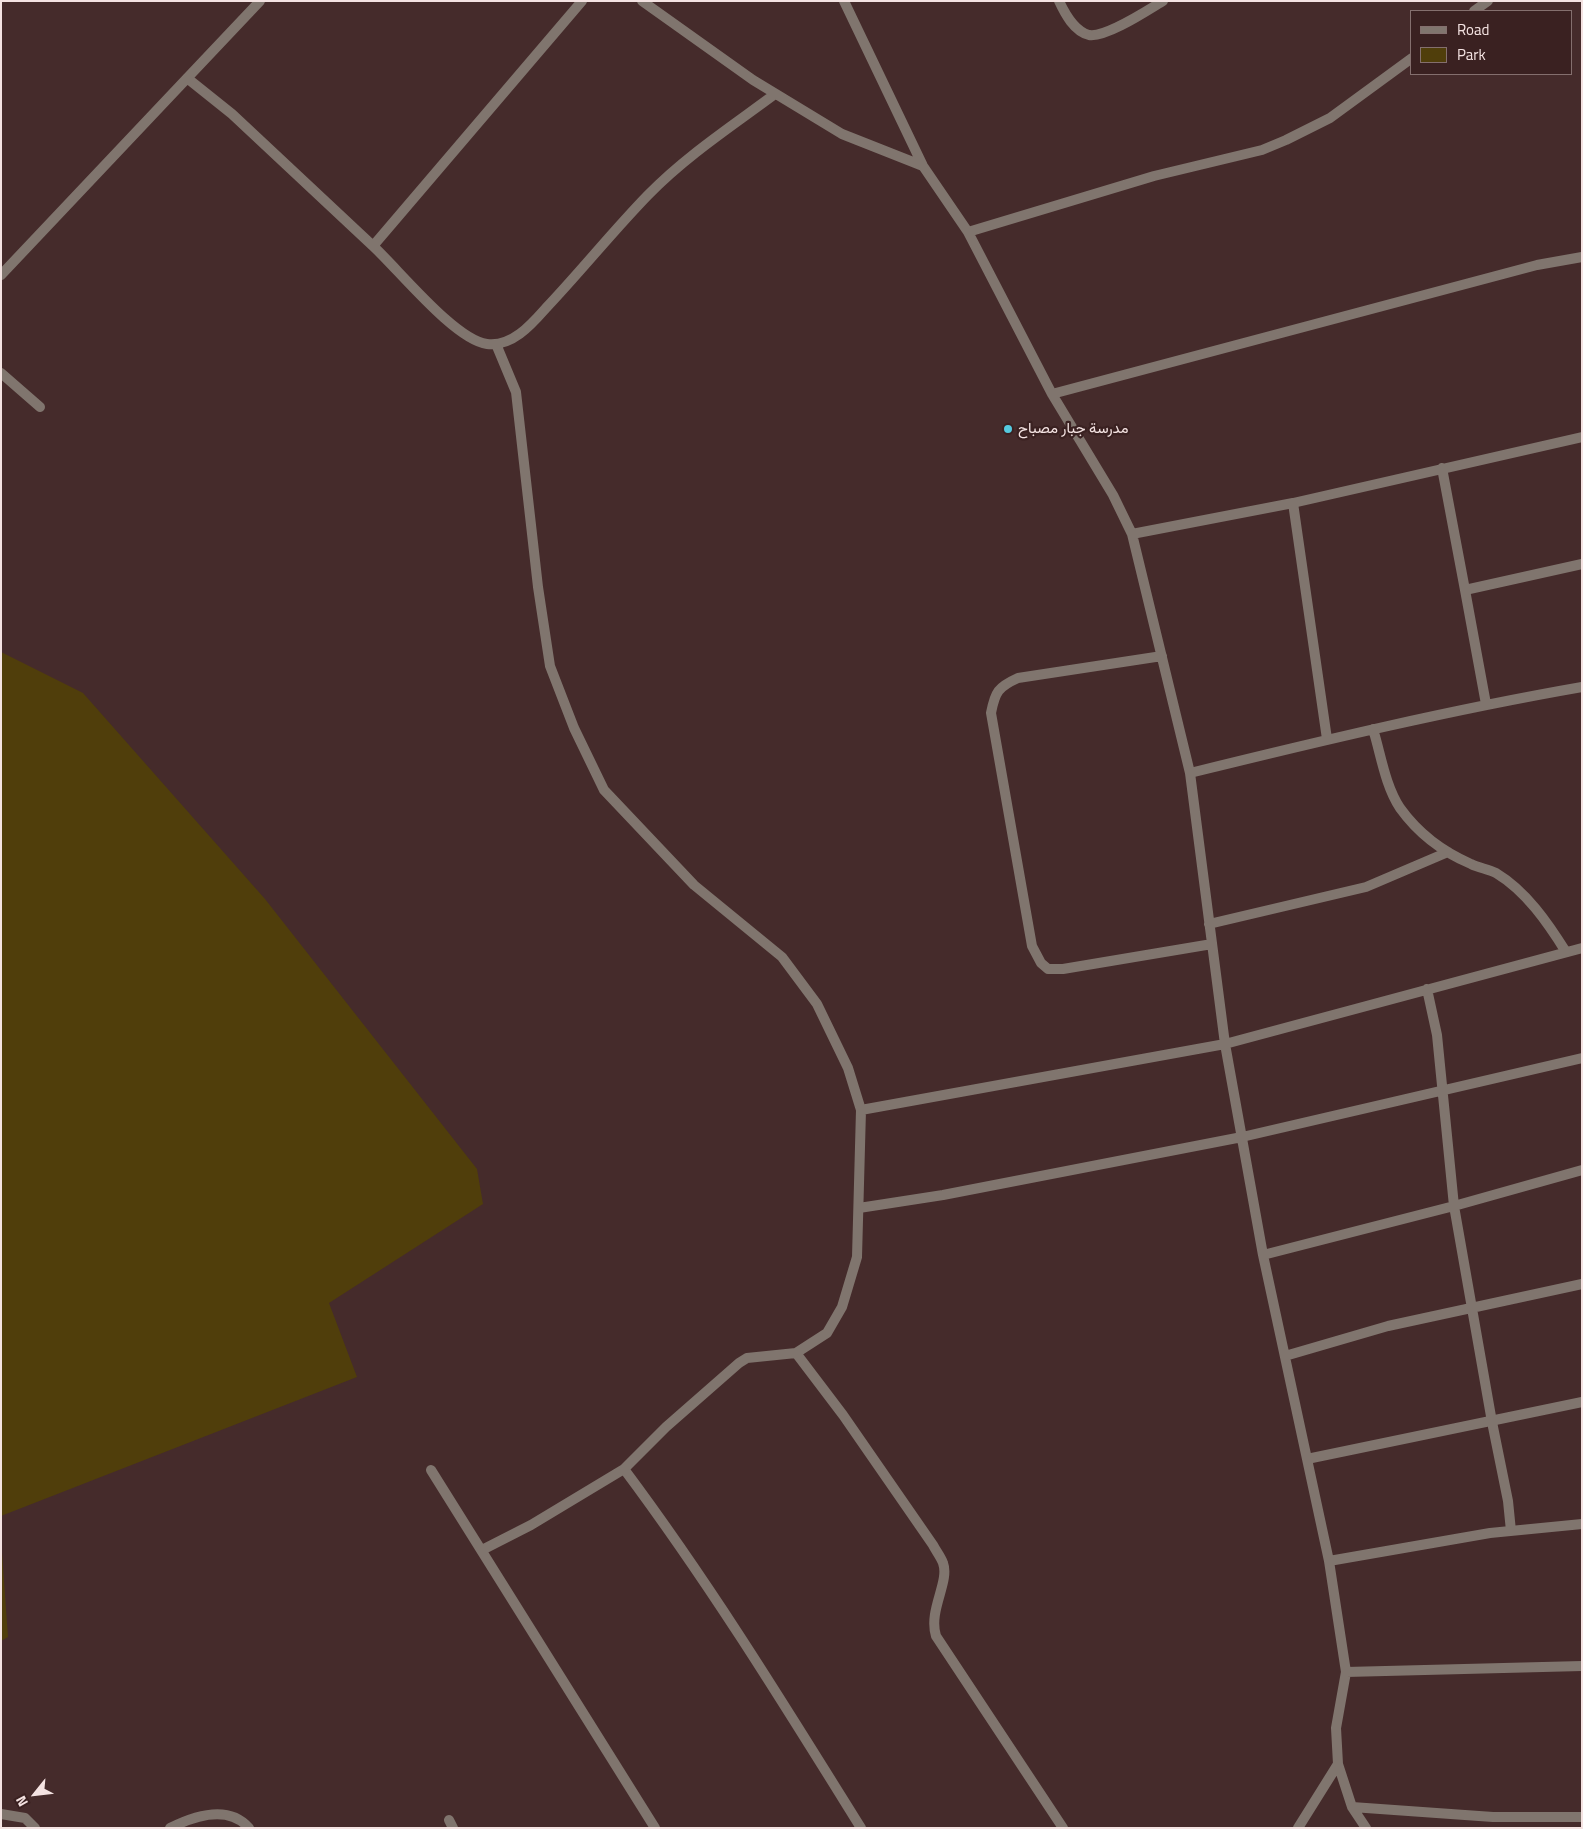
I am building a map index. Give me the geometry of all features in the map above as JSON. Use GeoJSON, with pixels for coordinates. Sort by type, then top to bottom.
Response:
{"type":"FeatureCollection","features":[{"type":"Feature","properties":{"kind":"street"},"geometry":{"type":"LineString","coordinates":[[1,275],[260,1]]}},
{"type":"Feature","properties":{"kind":"street"},"geometry":{"type":"LineString","coordinates":[[373,246],[582,1]]}},
{"type":"Feature","properties":{"kind":"street"},"geometry":{"type":"LineString","coordinates":[[642,1],[776,94],[842,134],[923,166]]}},
{"type":"Feature","properties":{"kind":"street"},"geometry":{"type":"LineString","coordinates":[[844,1],[923,166],[968,232],[1052,394],[1113,495],[1132,534],[1190,774],[1225,1044],[1263,1255],[1329,1561],[1346,1672],[1336,1728],[1338,1764],[1352,1807],[1366,1828]]}},
{"type":"Feature","properties":{"kind":"street"},"geometry":{"type":"LineString","coordinates":[[1059,1],[1064,13],[1078,30],[1090,35],[1108,31],[1163,1]]}},
{"type":"Feature","properties":{"kind":"street"},"geometry":{"type":"LineString","coordinates":[[1475,10],[1488,1]]}},
{"type":"Feature","properties":{"kind":"street"},"geometry":{"type":"LineString","coordinates":[[968,232],[1154,176],[1262,150],[1330,118],[1410,59]]}},
{"type":"Feature","properties":{"kind":"street"},"geometry":{"type":"LineString","coordinates":[[187,78],[232,114],[373,246],[440,314],[477,341],[496,344],[512,340],[541,314],[648,195],[700,148],[776,94]]}},
{"type":"Feature","properties":{"kind":"street"},"geometry":{"type":"LineString","coordinates":[[1052,394],[1537,265],[1582,257]]}},
{"type":"Feature","properties":{"kind":"street"},"geometry":{"type":"LineString","coordinates":[[482,1550],[532,1525],[624,1469],[666,1427],[739,1363],[747,1358],[796,1353],[827,1333],[842,1307],[857,1257],[861,1110],[848,1068],[817,1004],[782,957],[694,885],[604,790],[574,728],[550,666],[537,578],[516,392],[496,344]]}},
{"type":"Feature","properties":{"kind":"street"},"geometry":{"type":"LineString","coordinates":[[1,373],[40,407]]}},
{"type":"Feature","properties":{"kind":"street"},"geometry":{"type":"LineString","coordinates":[[1132,534],[1293,503],[1582,438]]}},
{"type":"Feature","properties":{"kind":"street"},"geometry":{"type":"LineString","coordinates":[[1442,468],[1486,704]]}},
{"type":"Feature","properties":{"kind":"street"},"geometry":{"type":"LineString","coordinates":[[1293,503],[1327,739]]}},
{"type":"Feature","properties":{"kind":"street"},"geometry":{"type":"LineString","coordinates":[[1465,590],[1582,564]]}},
{"type":"Feature","properties":{"kind":"street"},"geometry":{"type":"LineString","coordinates":[[1162,656],[1018,678],[1005,684],[995,694],[991,713],[1032,946],[1041,963],[1048,969],[1063,969],[1212,944]]}},
{"type":"Feature","properties":{"kind":"street"},"geometry":{"type":"LineString","coordinates":[[1190,774],[1327,739],[1486,704],[1582,687]]}},
{"type":"Feature","properties":{"kind":"street"},"geometry":{"type":"LineString","coordinates":[[1374,729],[1390,789],[1399,806],[1414,825],[1430,840],[1448,852],[1471,864],[1495,873],[1511,885],[1548,923],[1566,952]]}},
{"type":"Feature","properties":{"kind":"street"},"geometry":{"type":"LineString","coordinates":[[1209,924],[1366,887],[1448,852]]}},
{"type":"Feature","properties":{"kind":"street"},"geometry":{"type":"LineString","coordinates":[[861,1110],[1225,1044],[1582,948]]}},
{"type":"Feature","properties":{"kind":"street"},"geometry":{"type":"LineString","coordinates":[[1427,990],[1437,1035],[1454,1206],[1492,1422],[1508,1501],[1511,1531]]}},
{"type":"Feature","properties":{"kind":"street"},"geometry":{"type":"LineString","coordinates":[[859,1208],[1242,1137],[1582,1058]]}},
{"type":"Feature","properties":{"kind":"street"},"geometry":{"type":"LineString","coordinates":[[1263,1255],[1454,1206],[1582,1170]]}},
{"type":"Feature","properties":{"kind":"street"},"geometry":{"type":"LineString","coordinates":[[1285,1356],[1388,1326],[1582,1284]]}},
{"type":"Feature","properties":{"kind":"street"},"geometry":{"type":"LineString","coordinates":[[796,1353],[843,1415],[944,1564],[943,1580],[934,1614],[933,1626],[936,1636],[1063,1828]]}},
{"type":"Feature","properties":{"kind":"street"},"geometry":{"type":"LineString","coordinates":[[1307,1459],[1582,1402]]}},
{"type":"Feature","properties":{"kind":"street"},"geometry":{"type":"LineString","coordinates":[[624,1469],[666,1526],[754,1656],[861,1828]]}},
{"type":"Feature","properties":{"kind":"street"},"geometry":{"type":"LineString","coordinates":[[431,1470],[655,1828]]}},
{"type":"Feature","properties":{"kind":"street"},"geometry":{"type":"LineString","coordinates":[[1329,1561],[1511,1531],[1582,1524]]}},
{"type":"Feature","properties":{"kind":"street"},"geometry":{"type":"LineString","coordinates":[[1346,1672],[1582,1666]]}},
{"type":"Feature","properties":{"kind":"street"},"geometry":{"type":"LineString","coordinates":[[1298,1828],[1338,1764]]}},
{"type":"Feature","properties":{"kind":"street"},"geometry":{"type":"LineString","coordinates":[[1352,1807],[1493,1818],[1579,1817],[1576,1828]]}},
{"type":"Feature","properties":{"kind":"street"},"geometry":{"type":"LineString","coordinates":[[1,1814],[25,1818],[35,1828]]}},
{"type":"Feature","properties":{"kind":"street"},"geometry":{"type":"LineString","coordinates":[[170,1828],[200,1816],[224,1814],[236,1816],[248,1828]]}},
{"type":"Feature","properties":{"kind":"green space"},"geometry":{"type":"Polygon","coordinates":[[[1,652],[83,693],[265,899],[477,1169],[483,1204],[329,1303],[357,1377],[1,1516],[1,652]]]}},
{"type":"Feature","properties":{"kind":"green space"},"geometry":{"type":"Polygon","coordinates":[[[1,1538],[8,1637],[1,1641],[1,1538]]]}},
{"type":"Feature","properties":{"kind":"place","name":"مدرسة جبار مصباح"},"geometry":{"type":"Point","coordinates":[1008,429]}}]}
